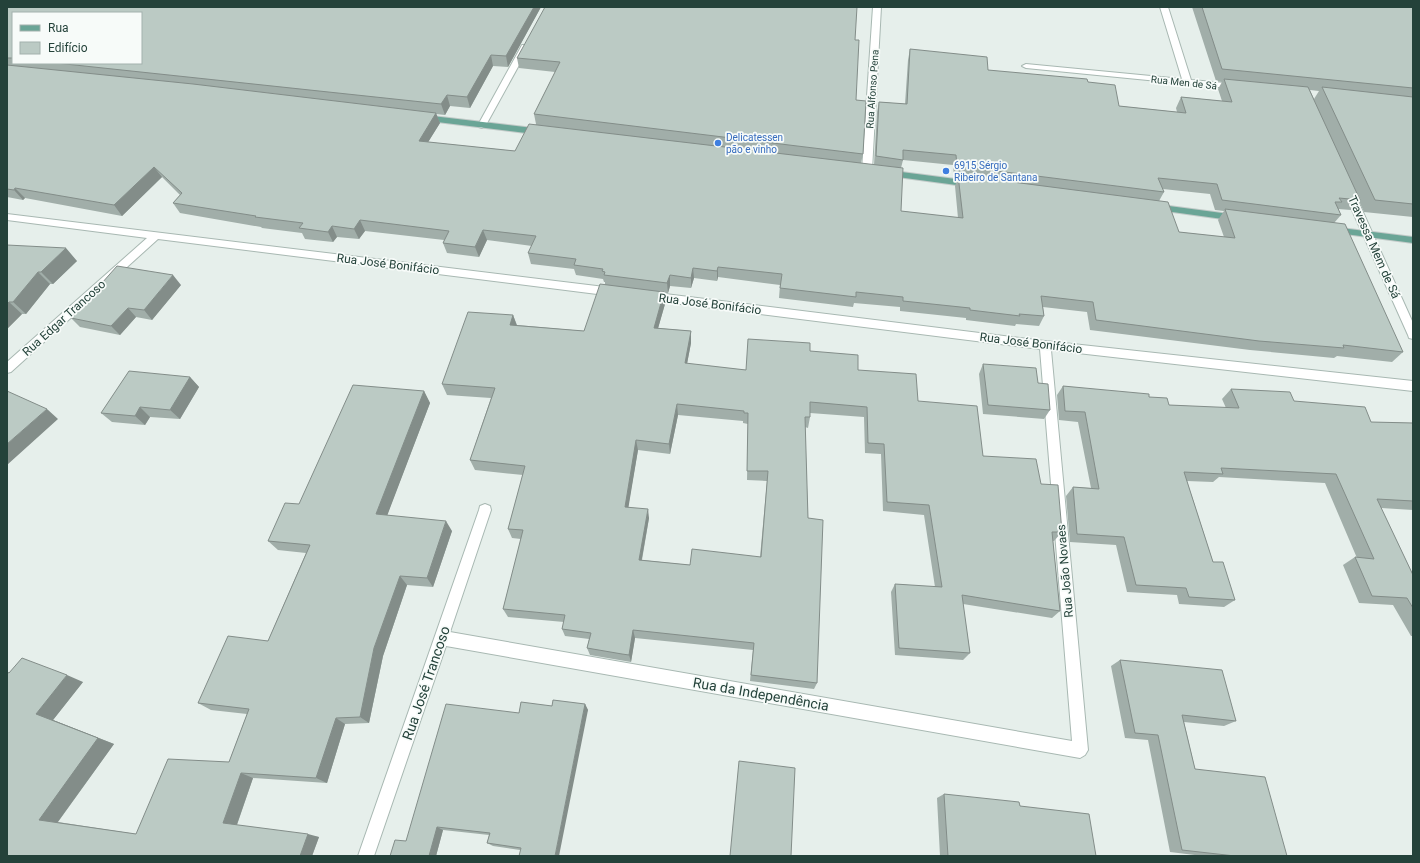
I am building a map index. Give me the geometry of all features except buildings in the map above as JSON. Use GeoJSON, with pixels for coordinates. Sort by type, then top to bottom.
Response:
{"type":"FeatureCollection","features":[{"type":"Feature","properties":{"kind":"main road"},"geometry":{"type":"LineString","coordinates":[[412,116],[553,133]]}},
{"type":"Feature","properties":{"kind":"main road"},"geometry":{"type":"LineString","coordinates":[[863,170],[984,185]]}},
{"type":"Feature","properties":{"kind":"main road"},"geometry":{"type":"LineString","coordinates":[[1141,206],[1243,219]]}},
{"type":"Feature","properties":{"kind":"main road"},"geometry":{"type":"LineString","coordinates":[[1322,229],[1413,240]]}},
{"type":"Feature","properties":{"kind":"street","name":"Rua Alfonso Pena"},"geometry":{"type":"LineString","coordinates":[[863,170],[877,7]]}},
{"type":"Feature","properties":{"kind":"street"},"geometry":{"type":"LineString","coordinates":[[1164,7],[1187,82]]}},
{"type":"Feature","properties":{"kind":"street"},"geometry":{"type":"LineString","coordinates":[[482,125],[528,42]]}},
{"type":"Feature","properties":{"kind":"street","name":"Rua Men de Sá"},"geometry":{"type":"LineString","coordinates":[[1026,66],[1242,88]]}},
{"type":"Feature","properties":{"kind":"street","name":"Travessa Mem de Sá"},"geometry":{"type":"LineString","coordinates":[[1343,179],[1413,335]]}},
{"type":"Feature","properties":{"kind":"street","name":"Rua José Bonifácio"},"geometry":{"type":"LineString","coordinates":[[7,217],[624,293]]}},
{"type":"Feature","properties":{"kind":"street","name":"Rua Edgar Trancoso"},"geometry":{"type":"LineString","coordinates":[[7,369],[156,235]]}},
{"type":"Feature","properties":{"kind":"street","name":"Rua José Bonifácio"},"geometry":{"type":"LineString","coordinates":[[640,295],[1045,345],[1413,386]]}},
{"type":"Feature","properties":{"kind":"street","name":"Rua João Novaes"},"geometry":{"type":"LineString","coordinates":[[1045,345],[1080,750]]}},
{"type":"Feature","properties":{"kind":"street","name":"Rua José Trancoso"},"geometry":{"type":"LineString","coordinates":[[366,856],[485,510]]}},
{"type":"Feature","properties":{"kind":"street","name":"Rua da Independência"},"geometry":{"type":"LineString","coordinates":[[442,638],[1080,750]]}},
{"type":"Feature","properties":{"kind":"place","name":"Delicatessen pão e vinho"},"geometry":{"type":"Point","coordinates":[718,143]}},
{"type":"Feature","properties":{"kind":"place","name":"6915 Sérgio Ribeiro de Santana"},"geometry":{"type":"Point","coordinates":[946,171]}}]}
